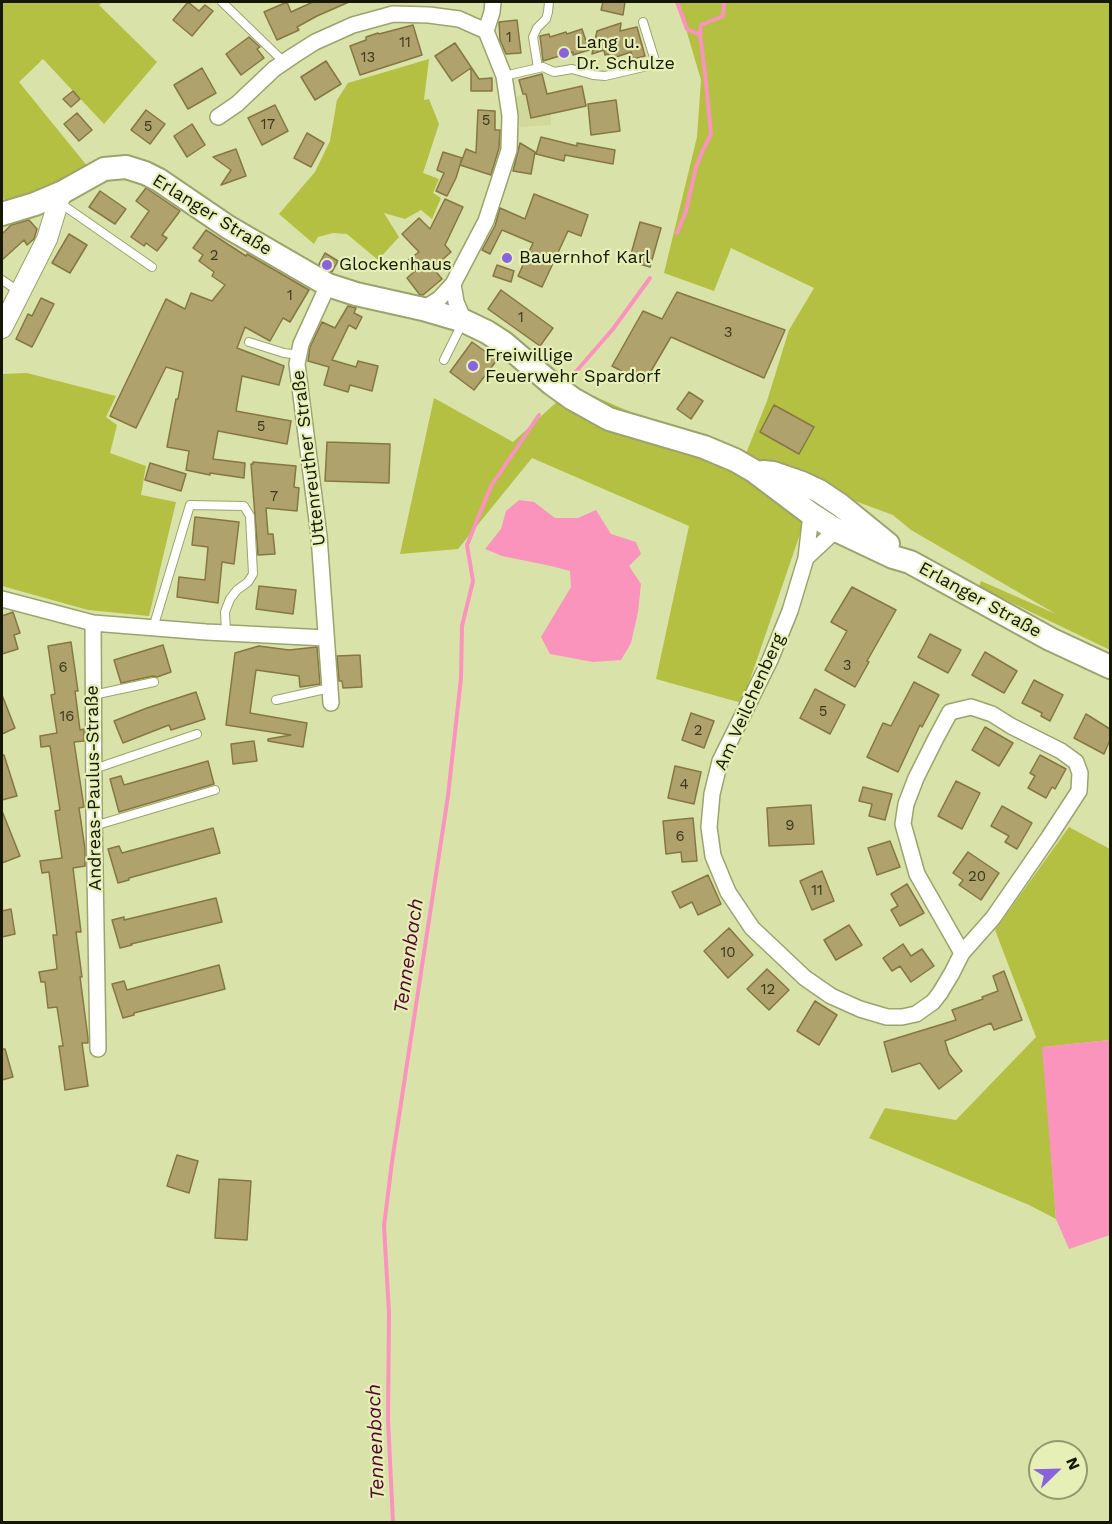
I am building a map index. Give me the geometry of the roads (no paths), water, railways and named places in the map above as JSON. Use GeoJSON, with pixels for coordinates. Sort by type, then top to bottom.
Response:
{"type":"FeatureCollection","features":[{"type":"Feature","properties":{"kind":"main road","name":"Erlanger Straße"},"geometry":{"type":"LineString","coordinates":[[2,214],[60,198],[104,169],[115,167],[135,169],[159,180],[228,227],[328,285],[464,321],[504,343],[552,384],[591,410],[609,418],[714,451],[754,471]]}},
{"type":"Feature","properties":{"kind":"main road"},"geometry":{"type":"LineString","coordinates":[[754,471],[773,473],[819,491],[910,562]]}},
{"type":"Feature","properties":{"kind":"main road"},"geometry":{"type":"LineString","coordinates":[[754,471],[836,530],[910,562]]}},
{"type":"Feature","properties":{"kind":"main road"},"geometry":{"type":"LineString","coordinates":[[811,514],[825,503],[837,503]]}},
{"type":"Feature","properties":{"kind":"main road"},"geometry":{"type":"LineString","coordinates":[[836,530],[841,514],[837,503]]}},
{"type":"Feature","properties":{"kind":"main road","name":"Erlanger Straße"},"geometry":{"type":"LineString","coordinates":[[910,562],[1050,639],[1110,667]]}},
{"type":"Feature","properties":{"kind":"street"},"geometry":{"type":"LineString","coordinates":[[423,309],[439,299],[453,284],[486,221],[509,150],[510,116],[504,76],[486,31],[493,2]]}},
{"type":"Feature","properties":{"kind":"street"},"geometry":{"type":"LineString","coordinates":[[218,117],[243,99],[274,69],[315,42],[353,25],[393,14],[429,15],[459,19],[486,31]]}},
{"type":"Feature","properties":{"kind":"street"},"geometry":{"type":"LineString","coordinates":[[2,328],[47,239],[60,198]]}},
{"type":"Feature","properties":{"kind":"street"},"geometry":{"type":"LineString","coordinates":[[453,284],[456,302],[464,321]]}},
{"type":"Feature","properties":{"kind":"street","name":"Uttenreuther Straße"},"geometry":{"type":"LineString","coordinates":[[328,285],[301,344],[297,364],[319,536],[331,695]]}},
{"type":"Feature","properties":{"kind":"street","name":"Am Veilchenberg"},"geometry":{"type":"LineString","coordinates":[[811,514],[806,558],[790,611],[770,660],[720,761],[712,794],[709,827],[713,856],[728,892],[752,928],[805,978],[831,996],[860,1009],[887,1017],[916,1014],[933,1002],[940,993],[962,953],[993,918],[1079,791],[1080,772],[1076,762],[1061,751],[992,714],[971,707],[950,712],[916,778],[906,804],[903,824],[917,874],[962,953]]}},
{"type":"Feature","properties":{"kind":"street"},"geometry":{"type":"LineString","coordinates":[[806,558],[836,530]]}},
{"type":"Feature","properties":{"kind":"street"},"geometry":{"type":"LineString","coordinates":[[2,598],[93,623],[326,638]]}},
{"type":"Feature","properties":{"kind":"street","name":"Andreas-Paulus-Straße"},"geometry":{"type":"LineString","coordinates":[[93,623],[98,1049]]}},
{"type":"Feature","properties":{"kind":"lane"},"geometry":{"type":"LineString","coordinates":[[222,2],[285,62]]}},
{"type":"Feature","properties":{"kind":"lane"},"geometry":{"type":"LineString","coordinates":[[538,68],[533,37],[537,28],[546,19],[549,2]]}},
{"type":"Feature","properties":{"kind":"lane"},"geometry":{"type":"LineString","coordinates":[[504,76],[543,67],[554,72],[572,69],[605,76],[656,64],[643,22]]}},
{"type":"Feature","properties":{"kind":"lane"},"geometry":{"type":"LineString","coordinates":[[60,198],[152,267]]}},
{"type":"Feature","properties":{"kind":"lane"},"geometry":{"type":"LineString","coordinates":[[2,280],[20,292]]}},
{"type":"Feature","properties":{"kind":"lane"},"geometry":{"type":"LineString","coordinates":[[444,360],[464,321]]}},
{"type":"Feature","properties":{"kind":"lane"},"geometry":{"type":"LineString","coordinates":[[249,342],[284,353],[299,355]]}},
{"type":"Feature","properties":{"kind":"lane"},"geometry":{"type":"LineString","coordinates":[[153,628],[190,505],[243,506],[250,516],[253,574],[230,599],[225,612],[226,633]]}},
{"type":"Feature","properties":{"kind":"lane"},"geometry":{"type":"LineString","coordinates":[[93,695],[154,682]]}},
{"type":"Feature","properties":{"kind":"lane"},"geometry":{"type":"LineString","coordinates":[[276,700],[331,695]]}},
{"type":"Feature","properties":{"kind":"lane"},"geometry":{"type":"LineString","coordinates":[[94,769],[197,734]]}},
{"type":"Feature","properties":{"kind":"lane"},"geometry":{"type":"LineString","coordinates":[[94,826],[215,790]]}},
{"type":"Feature","properties":{"kind":"waterway"},"geometry":{"type":"LineString","coordinates":[[677,2],[687,29],[700,35]]}},
{"type":"Feature","properties":{"kind":"waterway","name":"Tennenbach"},"geometry":{"type":"LineString","coordinates":[[677,233],[686,211],[696,167],[711,134],[700,35],[701,25],[723,16],[724,2]]}},
{"type":"Feature","properties":{"kind":"waterway","name":"Tennenbach"},"geometry":{"type":"LineString","coordinates":[[573,375],[613,329],[650,278]]}},
{"type":"Feature","properties":{"kind":"waterway","name":"Tennenbach"},"geometry":{"type":"LineString","coordinates":[[393,1522],[388,1420],[389,1313],[384,1226],[448,796],[461,678],[462,626],[473,581],[467,545],[491,486],[539,415]]}},
{"type":"Feature","properties":{"kind":"place","name":"Lang u. Dr. Schulze"},"geometry":{"type":"Point","coordinates":[564,53]}},
{"type":"Feature","properties":{"kind":"place","name":"Bauernhof Karl"},"geometry":{"type":"Point","coordinates":[507,258]}},
{"type":"Feature","properties":{"kind":"place","name":"Glockenhaus"},"geometry":{"type":"Point","coordinates":[327,265]}},
{"type":"Feature","properties":{"kind":"place","name":"Freiwillige Feuerwehr Spardorf"},"geometry":{"type":"Point","coordinates":[473,366]}}]}
